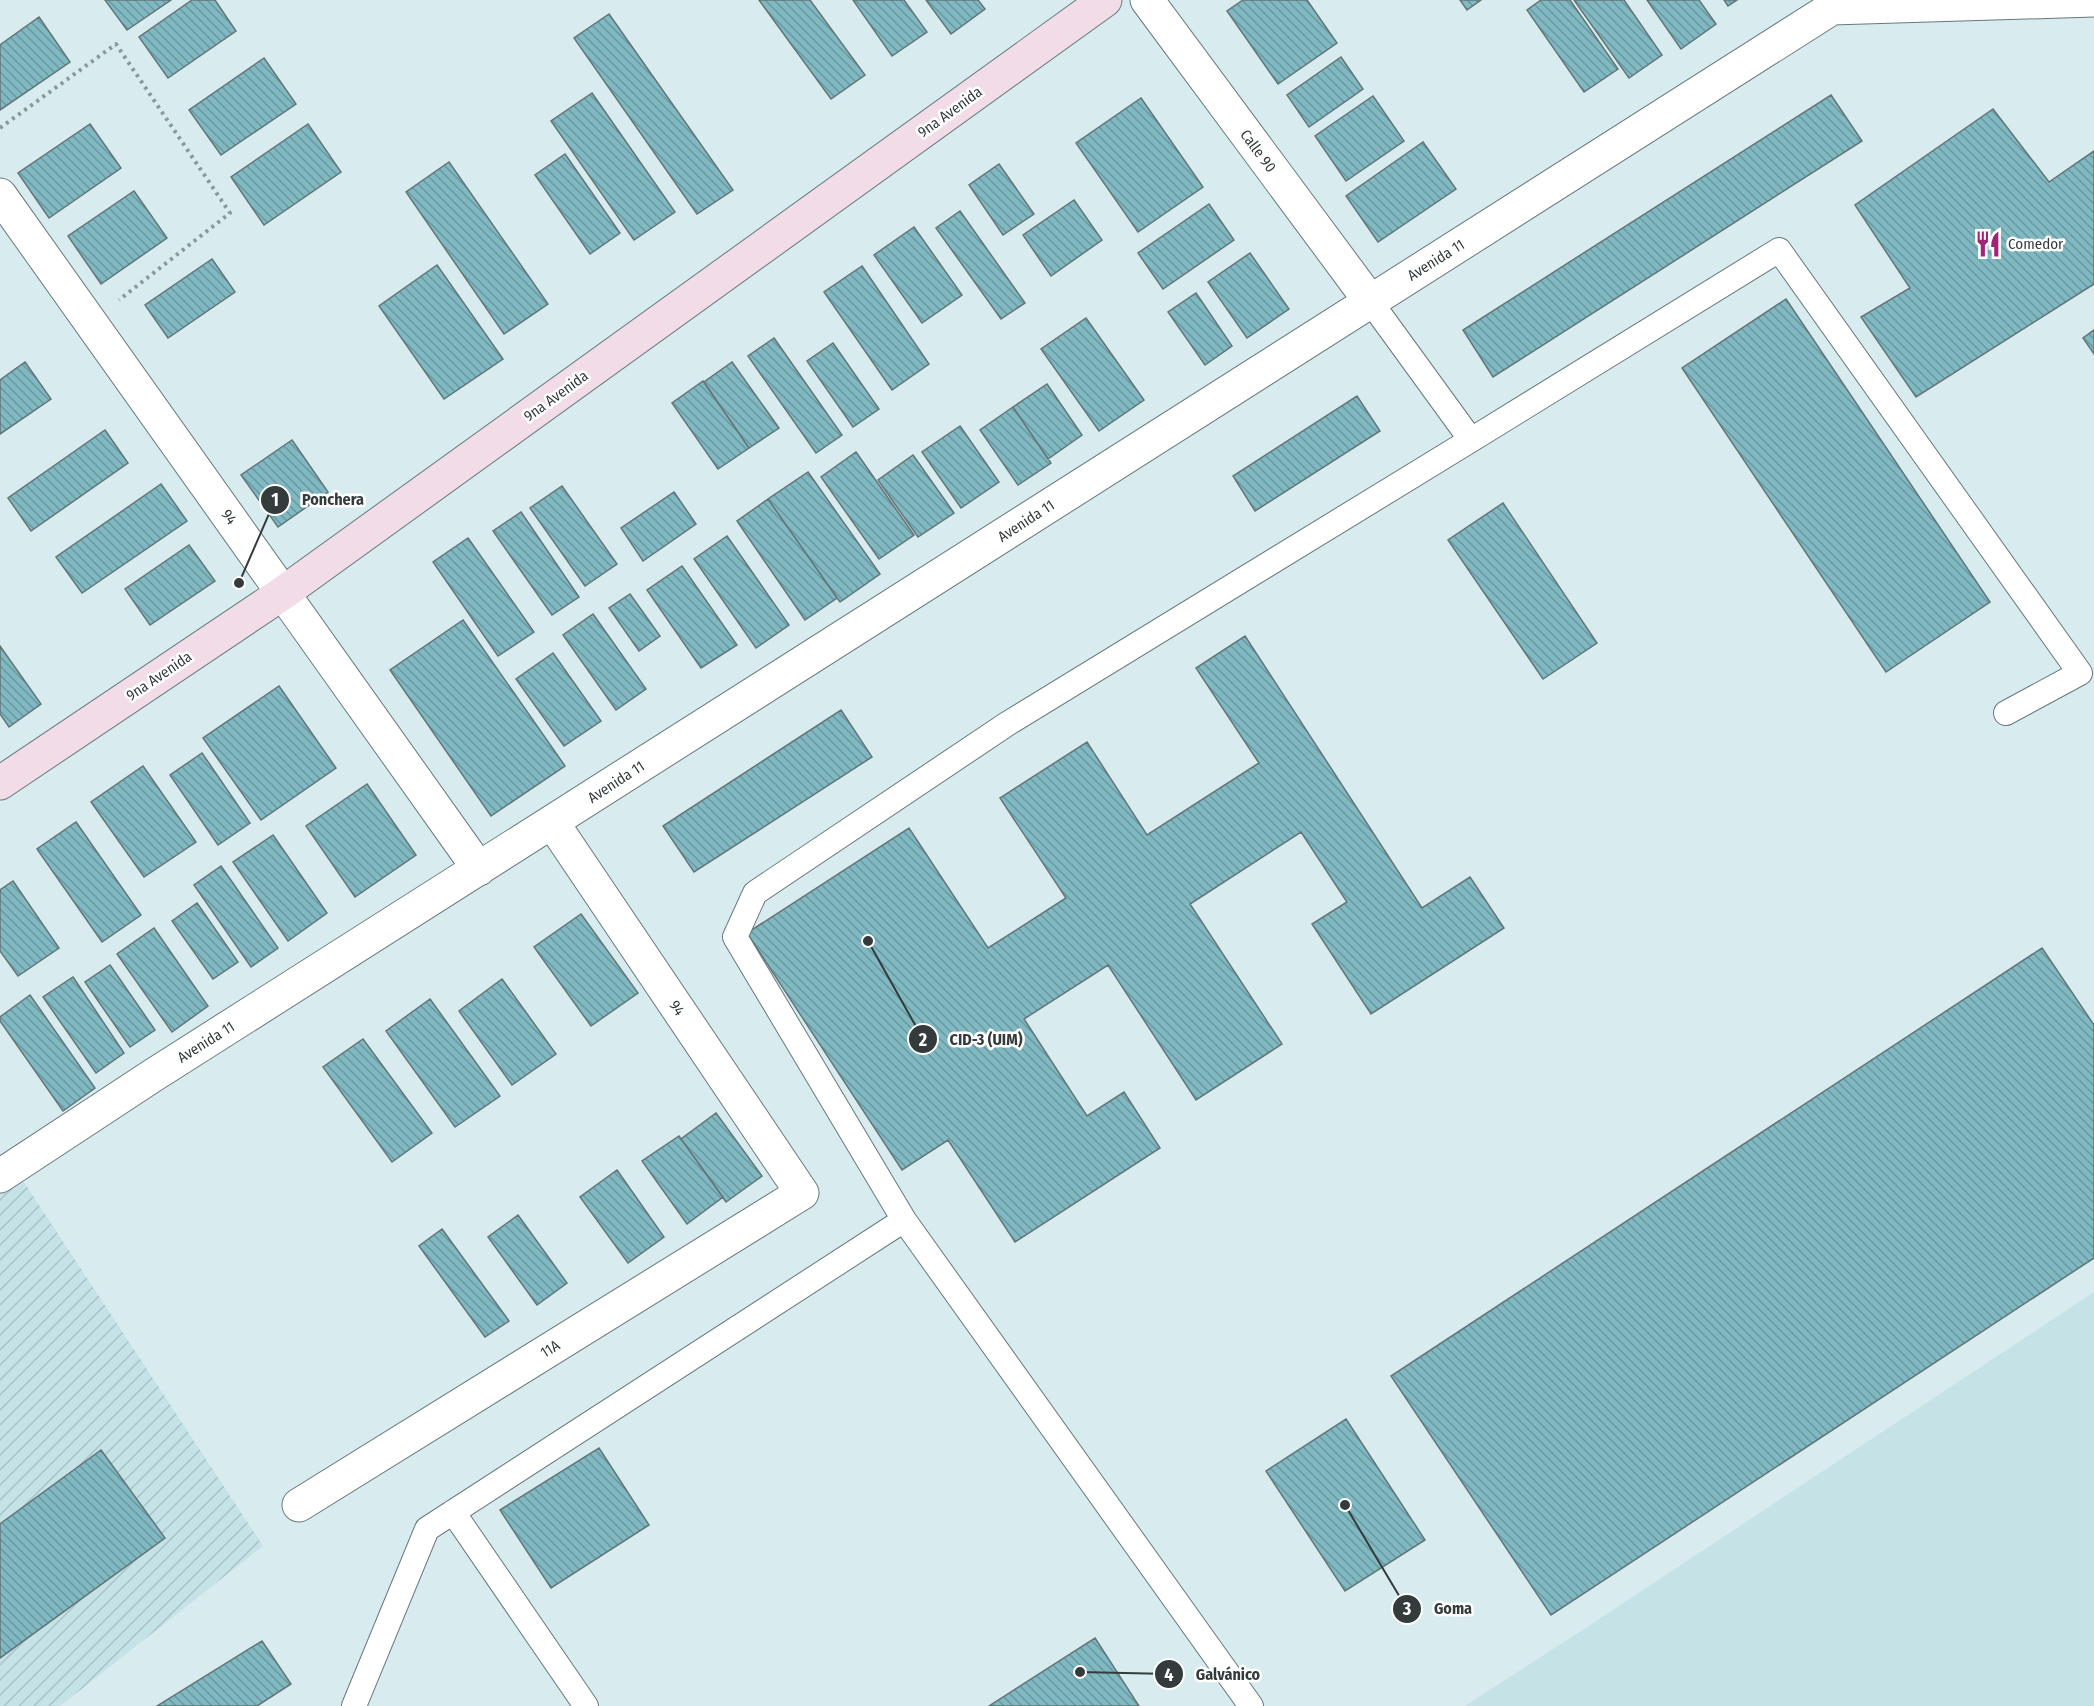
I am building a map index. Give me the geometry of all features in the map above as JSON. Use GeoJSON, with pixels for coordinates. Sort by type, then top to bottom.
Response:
{"type":"FeatureCollection","features":[{"type":"Feature","properties":{"kind":"main road","name":"9na Avenida"},"geometry":{"type":"LineString","coordinates":[[0,783],[283,593],[1105,0]]}},
{"type":"Feature","properties":{"kind":"street","name":"Calle 90"},"geometry":{"type":"LineString","coordinates":[[1147,0],[1370,301]]}},
{"type":"Feature","properties":{"kind":"street","name":"Avenida 11"},"geometry":{"type":"LineString","coordinates":[[0,1176],[152,1076],[1832,8],[1912,3],[2094,0]]}},
{"type":"Feature","properties":{"kind":"street","name":"94"},"geometry":{"type":"LineString","coordinates":[[0,195],[479,869]]}},
{"type":"Feature","properties":{"kind":"street","name":"94"},"geometry":{"type":"LineString","coordinates":[[552,822],[802,1193]]}},
{"type":"Feature","properties":{"kind":"street","name":"11A"},"geometry":{"type":"LineString","coordinates":[[299,1505],[802,1193]]}},
{"type":"Feature","properties":{"kind":"lane"},"geometry":{"type":"LineString","coordinates":[[1251,1706],[903,1221],[735,937],[755,893],[1007,723],[1779,250],[2080,673],[2006,713]]}},
{"type":"Feature","properties":{"kind":"lane"},"geometry":{"type":"LineString","coordinates":[[1370,301],[1471,440]]}},
{"type":"Feature","properties":{"kind":"lane"},"geometry":{"type":"LineString","coordinates":[[354,1706],[427,1529],[903,1221]]}},
{"type":"Feature","properties":{"kind":"lane"},"geometry":{"type":"LineString","coordinates":[[453,1512],[586,1706]]}},
{"type":"Feature","properties":{"kind":"path"},"geometry":{"type":"LineString","coordinates":[[0,128],[116,44],[230,213],[90,322]]}},
{"type":"Feature","properties":{"kind":"shaded area"},"geometry":{"type":"Polygon","coordinates":[[[14,1167],[263,1546],[60,1706],[0,1706],[0,1176],[14,1167]]]}},
{"type":"Feature","properties":{"kind":"shaded area"},"geometry":{"type":"Polygon","coordinates":[[[2094,1292],[2094,1706],[1465,1706],[1584,1629],[2094,1292]]]}},
{"type":"Feature","properties":{"kind":"building"},"geometry":{"type":"Polygon","coordinates":[[[105,0],[171,0],[127,30],[105,0]]]}},
{"type":"Feature","properties":{"kind":"building"},"geometry":{"type":"Polygon","coordinates":[[[192,0],[215,0],[236,31],[168,78],[139,37],[192,0]]]}},
{"type":"Feature","properties":{"kind":"building"},"geometry":{"type":"Polygon","coordinates":[[[759,0],[810,0],[865,75],[831,99],[759,0]]]}},
{"type":"Feature","properties":{"kind":"building"},"geometry":{"type":"Polygon","coordinates":[[[853,0],[904,0],[927,32],[892,56],[853,0]]]}},
{"type":"Feature","properties":{"kind":"building"},"geometry":{"type":"Polygon","coordinates":[[[926,0],[978,0],[985,9],[951,34],[926,0]]]}},
{"type":"Feature","properties":{"kind":"building"},"geometry":{"type":"Polygon","coordinates":[[[1243,0],[1307,0],[1337,43],[1278,84],[1227,11],[1243,0]]]}},
{"type":"Feature","properties":{"kind":"building"},"geometry":{"type":"Polygon","coordinates":[[[1460,0],[1481,0],[1467,10],[1460,0]]]}},
{"type":"Feature","properties":{"kind":"building"},"geometry":{"type":"Polygon","coordinates":[[[1541,0],[1570,0],[1618,69],[1584,92],[1527,10],[1541,0]]]}},
{"type":"Feature","properties":{"kind":"building"},"geometry":{"type":"Polygon","coordinates":[[[1574,0],[1624,0],[1662,55],[1629,78],[1574,0]]]}},
{"type":"Feature","properties":{"kind":"building"},"geometry":{"type":"Polygon","coordinates":[[[1647,0],[1699,0],[1716,24],[1681,49],[1647,0]]]}},
{"type":"Feature","properties":{"kind":"building"},"geometry":{"type":"Polygon","coordinates":[[[1724,0],[1737,0],[1728,6],[1724,0]]]}},
{"type":"Feature","properties":{"kind":"building"},"geometry":{"type":"Polygon","coordinates":[[[609,14],[733,190],[697,214],[574,38],[609,14]]]}},
{"type":"Feature","properties":{"kind":"building"},"geometry":{"type":"Polygon","coordinates":[[[39,17],[70,62],[0,110],[0,45],[39,17]]]}},
{"type":"Feature","properties":{"kind":"building"},"geometry":{"type":"Polygon","coordinates":[[[1341,57],[1363,89],[1309,127],[1287,95],[1341,57]]]}},
{"type":"Feature","properties":{"kind":"building"},"geometry":{"type":"Polygon","coordinates":[[[264,58],[296,104],[221,155],[189,110],[264,58]]]}},
{"type":"Feature","properties":{"kind":"building"},"geometry":{"type":"Polygon","coordinates":[[[592,93],[675,212],[634,240],[551,121],[592,93]]]}},
{"type":"Feature","properties":{"kind":"building"},"geometry":{"type":"Polygon","coordinates":[[[1831,95],[1862,141],[1493,377],[1463,330],[1831,95]]]}},
{"type":"Feature","properties":{"kind":"building"},"geometry":{"type":"Polygon","coordinates":[[[1373,96],[1404,141],[1346,181],[1315,136],[1373,96]]]}},
{"type":"Feature","properties":{"kind":"building"},"geometry":{"type":"Polygon","coordinates":[[[1141,98],[1203,187],[1138,232],[1076,143],[1141,98]]]}},
{"type":"Feature","properties":{"kind":"building","name":"Comedor"},"geometry":{"type":"Polygon","coordinates":[[[1993,109],[2049,182],[2094,151],[2094,284],[1916,397],[1861,317],[1910,288],[1855,205],[1993,109]]]}},
{"type":"Feature","properties":{"kind":"building"},"geometry":{"type":"Polygon","coordinates":[[[90,124],[121,168],[49,218],[18,173],[90,124]]]}},
{"type":"Feature","properties":{"kind":"building"},"geometry":{"type":"Polygon","coordinates":[[[308,124],[341,172],[264,225],[231,177],[308,124]]]}},
{"type":"Feature","properties":{"kind":"building"},"geometry":{"type":"Polygon","coordinates":[[[1423,142],[1456,189],[1378,242],[1346,196],[1423,142]]]}},
{"type":"Feature","properties":{"kind":"building"},"geometry":{"type":"Polygon","coordinates":[[[565,154],[620,233],[590,254],[535,175],[565,154]]]}},
{"type":"Feature","properties":{"kind":"building"},"geometry":{"type":"Polygon","coordinates":[[[449,162],[548,304],[504,334],[406,192],[449,162]]]}},
{"type":"Feature","properties":{"kind":"building"},"geometry":{"type":"Polygon","coordinates":[[[999,164],[1034,214],[1003,235],[969,185],[999,164]]]}},
{"type":"Feature","properties":{"kind":"building"},"geometry":{"type":"Polygon","coordinates":[[[134,191],[167,238],[101,284],[68,236],[134,191]]]}},
{"type":"Feature","properties":{"kind":"building"},"geometry":{"type":"Polygon","coordinates":[[[1074,200],[1102,240],[1051,276],[1023,235],[1074,200]]]}},
{"type":"Feature","properties":{"kind":"building"},"geometry":{"type":"Polygon","coordinates":[[[1209,204],[1234,240],[1163,289],[1138,253],[1209,204]]]}},
{"type":"Feature","properties":{"kind":"building"},"geometry":{"type":"Polygon","coordinates":[[[960,211],[1025,303],[1001,319],[936,228],[960,211]]]}},
{"type":"Feature","properties":{"kind":"building"},"geometry":{"type":"Polygon","coordinates":[[[914,227],[962,295],[922,323],[874,255],[914,227]]]}},
{"type":"Feature","properties":{"kind":"building"},"geometry":{"type":"Polygon","coordinates":[[[1250,253],[1289,309],[1247,338],[1208,282],[1250,253]]]}},
{"type":"Feature","properties":{"kind":"building"},"geometry":{"type":"Polygon","coordinates":[[[212,259],[235,292],[168,338],[145,305],[212,259]]]}},
{"type":"Feature","properties":{"kind":"building"},"geometry":{"type":"Polygon","coordinates":[[[437,265],[503,359],[444,399],[379,306],[437,265]]]}},
{"type":"Feature","properties":{"kind":"building"},"geometry":{"type":"Polygon","coordinates":[[[862,266],[929,364],[892,390],[824,292],[862,266]]]}},
{"type":"Feature","properties":{"kind":"building"},"geometry":{"type":"Polygon","coordinates":[[[1196,293],[1232,346],[1205,365],[1168,312],[1196,293]]]}},
{"type":"Feature","properties":{"kind":"building"},"geometry":{"type":"Polygon","coordinates":[[[1786,299],[1990,602],[1886,672],[1682,368],[1786,299]]]}},
{"type":"Feature","properties":{"kind":"building"},"geometry":{"type":"Polygon","coordinates":[[[1086,318],[1144,400],[1099,431],[1041,349],[1086,318]]]}},
{"type":"Feature","properties":{"kind":"building"},"geometry":{"type":"Polygon","coordinates":[[[2094,330],[2094,354],[2083,338],[2094,330]]]}},
{"type":"Feature","properties":{"kind":"building"},"geometry":{"type":"Polygon","coordinates":[[[774,338],[842,435],[816,453],[748,356],[774,338]]]}},
{"type":"Feature","properties":{"kind":"building"},"geometry":{"type":"Polygon","coordinates":[[[833,343],[879,409],[853,427],[807,361],[833,343]]]}},
{"type":"Feature","properties":{"kind":"building"},"geometry":{"type":"Polygon","coordinates":[[[25,362],[51,399],[0,434],[0,380],[25,362]]]}},
{"type":"Feature","properties":{"kind":"building"},"geometry":{"type":"Polygon","coordinates":[[[732,362],[779,428],[749,448],[704,382],[732,362]]]}},
{"type":"Feature","properties":{"kind":"building"},"geometry":{"type":"Polygon","coordinates":[[[703,381],[749,448],[718,469],[672,403],[703,381]]]}},
{"type":"Feature","properties":{"kind":"building"},"geometry":{"type":"Polygon","coordinates":[[[1047,384],[1082,435],[1048,459],[1013,407],[1047,384]]]}},
{"type":"Feature","properties":{"kind":"building"},"geometry":{"type":"Polygon","coordinates":[[[1357,396],[1380,431],[1255,511],[1233,476],[1357,396]]]}},
{"type":"Feature","properties":{"kind":"building"},"geometry":{"type":"Polygon","coordinates":[[[1013,407],[1051,463],[1018,485],[980,430],[1013,407]]]}},
{"type":"Feature","properties":{"kind":"building"},"geometry":{"type":"Polygon","coordinates":[[[960,426],[999,482],[961,508],[922,452],[960,426]]]}},
{"type":"Feature","properties":{"kind":"building"},"geometry":{"type":"Polygon","coordinates":[[[105,430],[128,463],[31,531],[8,498],[105,430]]]}},
{"type":"Feature","properties":{"kind":"building"},"geometry":{"type":"Polygon","coordinates":[[[292,440],[328,492],[278,527],[241,475],[292,440]]]}},
{"type":"Feature","properties":{"kind":"building"},"geometry":{"type":"Polygon","coordinates":[[[856,452],[914,535],[879,559],[821,477],[856,452]]]}},
{"type":"Feature","properties":{"kind":"building"},"geometry":{"type":"Polygon","coordinates":[[[913,455],[954,513],[918,537],[878,480],[913,455]]]}},
{"type":"Feature","properties":{"kind":"building"},"geometry":{"type":"Polygon","coordinates":[[[808,472],[880,574],[840,602],[768,499],[808,472]]]}},
{"type":"Feature","properties":{"kind":"building"},"geometry":{"type":"Polygon","coordinates":[[[161,484],[187,521],[82,593],[56,557],[161,484]]]}},
{"type":"Feature","properties":{"kind":"building"},"geometry":{"type":"Polygon","coordinates":[[[562,486],[617,564],[585,586],[530,508],[562,486]]]}},
{"type":"Feature","properties":{"kind":"building"},"geometry":{"type":"Polygon","coordinates":[[[674,492],[696,524],[643,561],[621,528],[674,492]]]}},
{"type":"Feature","properties":{"kind":"building"},"geometry":{"type":"Polygon","coordinates":[[[768,499],[837,598],[805,620],[737,521],[768,499]]]}},
{"type":"Feature","properties":{"kind":"building"},"geometry":{"type":"Polygon","coordinates":[[[1503,503],[1597,643],[1543,679],[1448,540],[1503,503]]]}},
{"type":"Feature","properties":{"kind":"building"},"geometry":{"type":"Polygon","coordinates":[[[521,512],[579,597],[552,615],[493,531],[521,512]]]}},
{"type":"Feature","properties":{"kind":"building"},"geometry":{"type":"Polygon","coordinates":[[[727,536],[789,625],[756,648],[694,559],[727,536]]]}},
{"type":"Feature","properties":{"kind":"building"},"geometry":{"type":"Polygon","coordinates":[[[468,538],[534,632],[498,656],[433,562],[468,538]]]}},
{"type":"Feature","properties":{"kind":"building"},"geometry":{"type":"Polygon","coordinates":[[[189,545],[215,581],[150,625],[125,589],[189,545]]]}},
{"type":"Feature","properties":{"kind":"building"},"geometry":{"type":"Polygon","coordinates":[[[682,566],[737,645],[701,668],[647,590],[682,566]]]}},
{"type":"Feature","properties":{"kind":"building"},"geometry":{"type":"Polygon","coordinates":[[[630,594],[660,636],[639,651],[609,608],[630,594]]]}},
{"type":"Feature","properties":{"kind":"building"},"geometry":{"type":"Polygon","coordinates":[[[593,614],[646,689],[616,710],[563,635],[593,614]]]}},
{"type":"Feature","properties":{"kind":"building"},"geometry":{"type":"Polygon","coordinates":[[[463,620],[565,766],[491,816],[390,670],[463,620]]]}},
{"type":"Feature","properties":{"kind":"building"},"geometry":{"type":"Polygon","coordinates":[[[1245,636],[1422,908],[1470,877],[1504,928],[1371,1014],[1312,924],[1347,902],[1301,832],[1190,904],[1282,1044],[1196,1100],[1108,965],[1024,1019],[1087,1116],[1124,1092],[1160,1148],[1015,1242],[948,1140],[902,1170],[747,933],[909,828],[988,948],[1066,898],[1000,798],[1087,742],[1147,835],[1259,763],[1196,668],[1245,636]]]}},
{"type":"Feature","properties":{"kind":"building"},"geometry":{"type":"Polygon","coordinates":[[[0,646],[41,704],[9,727],[0,714],[0,646]]]}},
{"type":"Feature","properties":{"kind":"building"},"geometry":{"type":"Polygon","coordinates":[[[553,653],[601,721],[564,746],[516,679],[553,653]]]}},
{"type":"Feature","properties":{"kind":"building"},"geometry":{"type":"Polygon","coordinates":[[[279,686],[336,768],[261,820],[203,738],[279,686]]]}},
{"type":"Feature","properties":{"kind":"building"},"geometry":{"type":"Polygon","coordinates":[[[841,710],[872,757],[694,872],[663,826],[841,710]]]}},
{"type":"Feature","properties":{"kind":"building"},"geometry":{"type":"Polygon","coordinates":[[[202,753],[250,823],[218,845],[170,775],[202,753]]]}},
{"type":"Feature","properties":{"kind":"building"},"geometry":{"type":"Polygon","coordinates":[[[143,766],[196,842],[144,877],[91,802],[143,766]]]}},
{"type":"Feature","properties":{"kind":"building"},"geometry":{"type":"Polygon","coordinates":[[[367,784],[416,855],[355,897],[306,826],[367,784]]]}},
{"type":"Feature","properties":{"kind":"building"},"geometry":{"type":"Polygon","coordinates":[[[76,822],[141,915],[102,942],[37,849],[76,822]]]}},
{"type":"Feature","properties":{"kind":"building"},"geometry":{"type":"Polygon","coordinates":[[[273,835],[327,913],[288,941],[233,862],[273,835]]]}},
{"type":"Feature","properties":{"kind":"building"},"geometry":{"type":"Polygon","coordinates":[[[221,866],[278,948],[251,967],[194,885],[221,866]]]}},
{"type":"Feature","properties":{"kind":"building"},"geometry":{"type":"Polygon","coordinates":[[[13,881],[59,948],[18,976],[0,951],[0,890],[13,881]]]}},
{"type":"Feature","properties":{"kind":"building"},"geometry":{"type":"Polygon","coordinates":[[[197,903],[238,962],[213,979],[172,921],[197,903]]]}},
{"type":"Feature","properties":{"kind":"building"},"geometry":{"type":"Polygon","coordinates":[[[581,914],[638,993],[591,1026],[534,947],[581,914]]]}},
{"type":"Feature","properties":{"kind":"building"},"geometry":{"type":"Polygon","coordinates":[[[154,928],[208,1006],[172,1032],[117,954],[154,928]]]}},
{"type":"Feature","properties":{"kind":"building"},"geometry":{"type":"Polygon","coordinates":[[[2042,948],[2094,1025],[2094,1258],[1551,1615],[1391,1376],[2042,948]]]}},
{"type":"Feature","properties":{"kind":"building"},"geometry":{"type":"Polygon","coordinates":[[[110,965],[155,1030],[130,1047],[85,982],[110,965]]]}},
{"type":"Feature","properties":{"kind":"building"},"geometry":{"type":"Polygon","coordinates":[[[73,977],[124,1053],[96,1073],[43,997],[73,977]]]}},
{"type":"Feature","properties":{"kind":"building"},"geometry":{"type":"Polygon","coordinates":[[[502,979],[556,1054],[512,1085],[459,1011],[502,979]]]}},
{"type":"Feature","properties":{"kind":"building"},"geometry":{"type":"Polygon","coordinates":[[[30,995],[95,1088],[63,1111],[0,1021],[0,1017],[30,995]]]}},
{"type":"Feature","properties":{"kind":"building"},"geometry":{"type":"Polygon","coordinates":[[[430,999],[500,1096],[455,1127],[386,1031],[430,999]]]}},
{"type":"Feature","properties":{"kind":"building"},"geometry":{"type":"Polygon","coordinates":[[[363,1039],[432,1133],[392,1162],[323,1067],[363,1039]]]}},
{"type":"Feature","properties":{"kind":"building"},"geometry":{"type":"Polygon","coordinates":[[[716,1113],[762,1176],[726,1202],[681,1139],[716,1113]]]}},
{"type":"Feature","properties":{"kind":"building"},"geometry":{"type":"Polygon","coordinates":[[[679,1136],[723,1197],[687,1224],[642,1161],[679,1136]]]}},
{"type":"Feature","properties":{"kind":"building"},"geometry":{"type":"Polygon","coordinates":[[[617,1170],[664,1237],[628,1263],[580,1197],[617,1170]]]}},
{"type":"Feature","properties":{"kind":"building"},"geometry":{"type":"Polygon","coordinates":[[[518,1215],[567,1283],[537,1305],[488,1237],[518,1215]]]}},
{"type":"Feature","properties":{"kind":"building"},"geometry":{"type":"Polygon","coordinates":[[[442,1229],[509,1321],[485,1337],[419,1246],[442,1229]]]}},
{"type":"Feature","properties":{"kind":"building"},"geometry":{"type":"Polygon","coordinates":[[[1346,1419],[1425,1540],[1345,1591],[1266,1471],[1346,1419]]]}},
{"type":"Feature","properties":{"kind":"building"},"geometry":{"type":"Polygon","coordinates":[[[599,1448],[649,1525],[551,1588],[500,1510],[599,1448]]]}},
{"type":"Feature","properties":{"kind":"building"},"geometry":{"type":"Polygon","coordinates":[[[101,1450],[165,1538],[0,1658],[0,1524],[101,1450]]]}},
{"type":"Feature","properties":{"kind":"building"},"geometry":{"type":"Polygon","coordinates":[[[1095,1638],[1139,1706],[989,1706],[1095,1638]]]}},
{"type":"Feature","properties":{"kind":"building"},"geometry":{"type":"Polygon","coordinates":[[[262,1641],[291,1684],[257,1706],[157,1706],[262,1641]]]}},
{"type":"Feature","properties":{"kind":"place","name":"Comedor"},"geometry":{"type":"Point","coordinates":[1988,244]}},
{"type":"Feature","properties":{"kind":"place","name":"Ponchera"},"geometry":{"type":"Point","coordinates":[239,583]}},
{"type":"Feature","properties":{"kind":"place","name":"CID-3 (UIM)"},"geometry":{"type":"Point","coordinates":[868,941]}},
{"type":"Feature","properties":{"kind":"place","name":"Goma"},"geometry":{"type":"Point","coordinates":[1345,1505]}},
{"type":"Feature","properties":{"kind":"place","name":"Galvánico"},"geometry":{"type":"Point","coordinates":[1080,1672]}}]}
